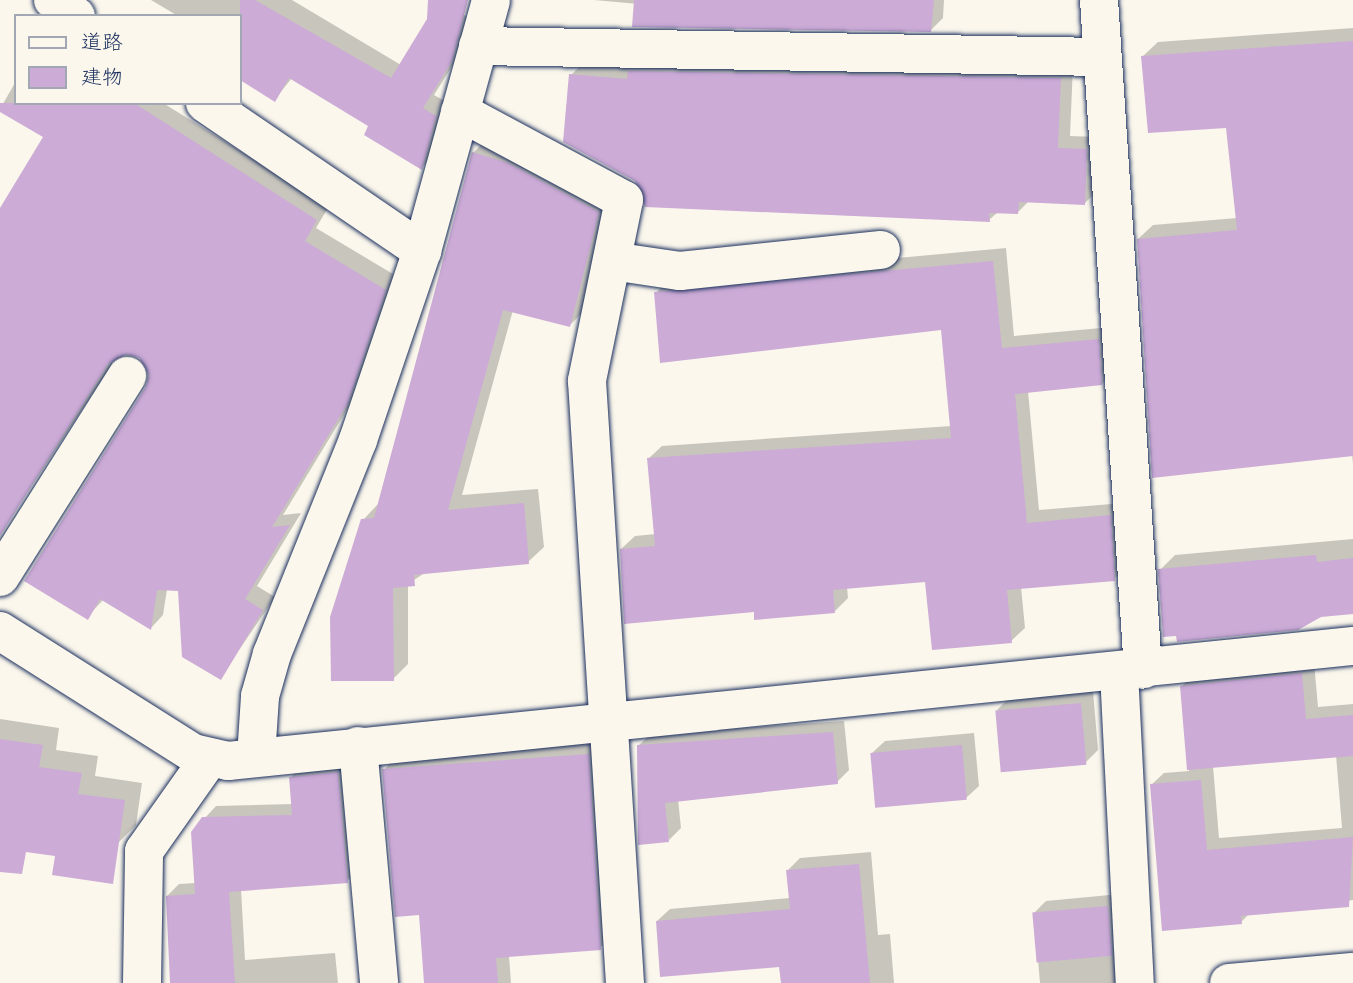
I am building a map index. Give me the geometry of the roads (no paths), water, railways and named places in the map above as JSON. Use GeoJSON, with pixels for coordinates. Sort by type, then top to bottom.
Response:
{"type":"FeatureCollection","features":[{"type":"Feature","properties":{"kind":"street"},"geometry":{"type":"LineString","coordinates":[[53,0],[73,14]]}},
{"type":"Feature","properties":{"kind":"street"},"geometry":{"type":"LineString","coordinates":[[256,757],[260,696],[272,654],[358,440],[422,251],[491,0]]}},
{"type":"Feature","properties":{"kind":"street"},"geometry":{"type":"LineString","coordinates":[[1099,0],[1099,57],[1131,671],[1135,983]]}},
{"type":"Feature","properties":{"kind":"street"},"geometry":{"type":"LineString","coordinates":[[478,46],[1099,57]]}},
{"type":"Feature","properties":{"kind":"street"},"geometry":{"type":"LineString","coordinates":[[208,105],[422,251]]}},
{"type":"Feature","properties":{"kind":"street"},"geometry":{"type":"LineString","coordinates":[[460,112],[624,200],[587,381],[606,722],[625,983]]}},
{"type":"Feature","properties":{"kind":"street"},"geometry":{"type":"LineString","coordinates":[[612,261],[680,271],[881,250]]}},
{"type":"Feature","properties":{"kind":"street"},"geometry":{"type":"LineString","coordinates":[[0,577],[127,376]]}},
{"type":"Feature","properties":{"kind":"street"},"geometry":{"type":"LineString","coordinates":[[0,631],[209,759],[256,757],[1131,671],[1353,646]]}},
{"type":"Feature","properties":{"kind":"street"},"geometry":{"type":"LineString","coordinates":[[358,747],[379,983]]}},
{"type":"Feature","properties":{"kind":"street"},"geometry":{"type":"LineString","coordinates":[[142,983],[144,851],[209,759]]}},
{"type":"Feature","properties":{"kind":"street"},"geometry":{"type":"LineString","coordinates":[[1229,983],[1353,972]]}}]}
